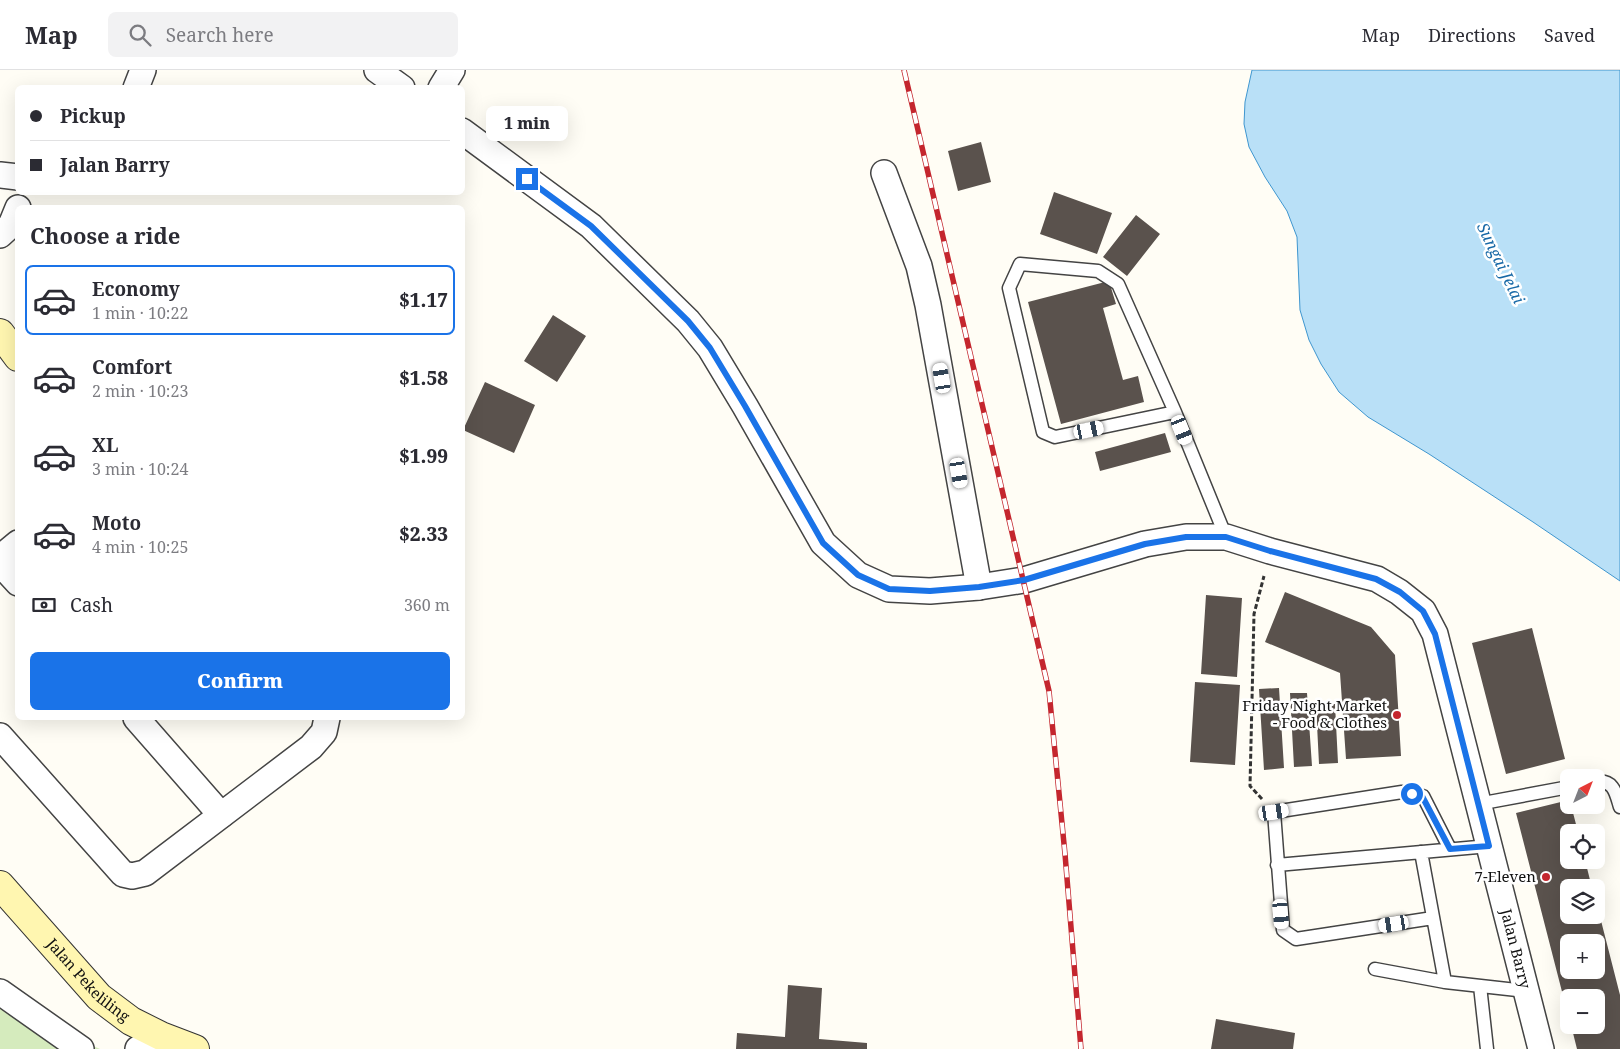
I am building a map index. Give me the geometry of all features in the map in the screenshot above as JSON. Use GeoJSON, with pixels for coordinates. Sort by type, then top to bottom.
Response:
{"type":"FeatureCollection","features":[{"type":"Feature","properties":{"kind":"street"},"geometry":{"type":"LineString","coordinates":[[137,85],[142,70]]}},
{"type":"Feature","properties":{"kind":"street"},"geometry":{"type":"LineString","coordinates":[[377,70],[398,85]]}},
{"type":"Feature","properties":{"kind":"street"},"geometry":{"type":"LineString","coordinates":[[443,85],[452,70]]}},
{"type":"Feature","properties":{"kind":"street","name":"Jalan Barry"},"geometry":{"type":"LineString","coordinates":[[465,133],[591,226],[688,321],[710,348],[823,543],[858,575],[889,589],[930,591],[979,587],[1024,580],[1145,544],[1186,537],[1226,537],[1270,551],[1376,579],[1400,592],[1423,611],[1435,634],[1541,1049]]}},
{"type":"Feature","properties":{"kind":"street"},"geometry":{"type":"LineString","coordinates":[[884,173],[919,266],[928,305],[979,587]]}},
{"type":"Feature","properties":{"kind":"street"},"geometry":{"type":"LineString","coordinates":[[0,175],[15,176]]}},
{"type":"Feature","properties":{"kind":"street"},"geometry":{"type":"LineString","coordinates":[[0,235],[11,226],[15,216]]}},
{"type":"Feature","properties":{"kind":"street"},"geometry":{"type":"LineString","coordinates":[[0,333],[15,353]]}},
{"type":"Feature","properties":{"kind":"street"},"geometry":{"type":"LineString","coordinates":[[0,558],[15,546]]}},
{"type":"Feature","properties":{"kind":"street"},"geometry":{"type":"LineString","coordinates":[[0,563],[15,580]]}},
{"type":"Feature","properties":{"kind":"street"},"geometry":{"type":"LineString","coordinates":[[138,720],[221,815]]}},
{"type":"Feature","properties":{"kind":"street"},"geometry":{"type":"LineString","coordinates":[[0,736],[123,874],[132,876],[145,873],[311,747],[324,732],[327,720]]}},
{"type":"Feature","properties":{"kind":"street","name":"Jalan Pekeliling"},"geometry":{"type":"LineString","coordinates":[[0,885],[99,997],[131,1021],[149,1043],[195,1049]]}},
{"type":"Feature","properties":{"kind":"street"},"geometry":{"type":"LineString","coordinates":[[0,992],[81,1049]]}},
{"type":"Feature","properties":{"kind":"lane"},"geometry":{"type":"LineString","coordinates":[[1175,412],[1055,437],[1043,432],[1009,288],[1020,264],[1098,271],[1118,284],[1175,412],[1226,537]]}},
{"type":"Feature","properties":{"kind":"lane"},"geometry":{"type":"LineString","coordinates":[[1605,782],[1611,784],[1616,792],[1620,807]]}},
{"type":"Feature","properties":{"kind":"lane"},"geometry":{"type":"LineString","coordinates":[[1478,804],[1560,789]]}},
{"type":"Feature","properties":{"kind":"lane"},"geometry":{"type":"LineString","coordinates":[[1433,918],[1296,939],[1283,930],[1274,812],[1402,792],[1422,796],[1450,849]]}},
{"type":"Feature","properties":{"kind":"lane"},"geometry":{"type":"LineString","coordinates":[[1277,865],[1489,846]]}},
{"type":"Feature","properties":{"kind":"lane"},"geometry":{"type":"LineString","coordinates":[[1421,852],[1444,982]]}},
{"type":"Feature","properties":{"kind":"lane"},"geometry":{"type":"LineString","coordinates":[[1375,969],[1444,982],[1526,991]]}},
{"type":"Feature","properties":{"kind":"lane"},"geometry":{"type":"LineString","coordinates":[[1480,986],[1487,1049]]}},
{"type":"Feature","properties":{"kind":"path"},"geometry":{"type":"LineString","coordinates":[[1270,551],[1254,614],[1250,786],[1274,812]]}},
{"type":"Feature","properties":{"kind":"green space"},"geometry":{"type":"Polygon","coordinates":[[[0,1005],[100,1049],[0,1049],[0,1005]]]}},
{"type":"Feature","properties":{"kind":"water","name":"Sungai Jelai"},"geometry":{"type":"Polygon","coordinates":[[[1252,70],[1620,70],[1620,581],[1429,454],[1368,417],[1339,392],[1321,364],[1309,340],[1300,310],[1297,237],[1287,211],[1265,177],[1249,147],[1244,124],[1245,102],[1252,70]]]}},
{"type":"Feature","properties":{"kind":"building"},"geometry":{"type":"Polygon","coordinates":[[[981,142],[991,182],[958,191],[948,151],[981,142]]]}},
{"type":"Feature","properties":{"kind":"building"},"geometry":{"type":"Polygon","coordinates":[[[1054,192],[1112,213],[1097,254],[1040,234],[1054,192]]]}},
{"type":"Feature","properties":{"kind":"building"},"geometry":{"type":"Polygon","coordinates":[[[1136,215],[1160,234],[1127,276],[1103,257],[1136,215]]]}},
{"type":"Feature","properties":{"kind":"building"},"geometry":{"type":"Polygon","coordinates":[[[1109,281],[1116,304],[1103,308],[1123,380],[1138,376],[1144,402],[1061,424],[1028,302],[1109,281]]]}},
{"type":"Feature","properties":{"kind":"building"},"geometry":{"type":"Polygon","coordinates":[[[553,315],[586,336],[557,382],[524,361],[553,315]]]}},
{"type":"Feature","properties":{"kind":"building"},"geometry":{"type":"Polygon","coordinates":[[[485,382],[535,405],[514,453],[465,431],[465,426],[485,382]]]}},
{"type":"Feature","properties":{"kind":"building"},"geometry":{"type":"Polygon","coordinates":[[[1165,433],[1171,452],[1100,471],[1095,452],[1165,433]]]}},
{"type":"Feature","properties":{"kind":"building"},"geometry":{"type":"Polygon","coordinates":[[[1285,592],[1371,627],[1395,655],[1401,756],[1346,759],[1340,673],[1265,642],[1285,592]]]}},
{"type":"Feature","properties":{"kind":"building"},"geometry":{"type":"Polygon","coordinates":[[[1206,595],[1242,598],[1237,677],[1201,674],[1206,595]]]}},
{"type":"Feature","properties":{"kind":"building"},"geometry":{"type":"Polygon","coordinates":[[[1532,628],[1565,759],[1506,774],[1472,643],[1532,628]]]}},
{"type":"Feature","properties":{"kind":"building"},"geometry":{"type":"Polygon","coordinates":[[[1195,682],[1240,685],[1235,765],[1190,762],[1195,682]]]}},
{"type":"Feature","properties":{"kind":"building"},"geometry":{"type":"Polygon","coordinates":[[[1279,688],[1284,768],[1264,770],[1259,689],[1279,688]]]}},
{"type":"Feature","properties":{"kind":"building"},"geometry":{"type":"Polygon","coordinates":[[[1290,693],[1307,693],[1312,766],[1294,767],[1290,693]]]}},
{"type":"Feature","properties":{"kind":"building"},"geometry":{"type":"Polygon","coordinates":[[[1335,704],[1338,763],[1319,764],[1316,705],[1335,704]]]}},
{"type":"Feature","properties":{"kind":"building"},"geometry":{"type":"Polygon","coordinates":[[[1560,802],[1560,814],[1573,814],[1576,824],[1560,824],[1560,869],[1587,869],[1590,879],[1560,879],[1560,924],[1602,924],[1604,934],[1560,934],[1560,979],[1605,979],[1605,936],[1620,995],[1620,1049],[1577,1049],[1573,1034],[1605,1034],[1605,989],[1561,989],[1516,813],[1560,802]]]}},
{"type":"Feature","properties":{"kind":"building"},"geometry":{"type":"Polygon","coordinates":[[[788,985],[822,988],[819,1039],[867,1043],[867,1049],[736,1049],[737,1033],[785,1037],[788,985]]]}},
{"type":"Feature","properties":{"kind":"building"},"geometry":{"type":"Polygon","coordinates":[[[1216,1019],[1295,1033],[1293,1049],[1211,1049],[1216,1019]]]}},
{"type":"Feature","properties":{"kind":"railway"},"geometry":{"type":"LineString","coordinates":[[904,70],[1049,691],[1081,1049]]}},
{"type":"Feature","properties":{"kind":"place","name":"Friday Night Market - Food & Clothes"},"geometry":{"type":"Point","coordinates":[1397,715]}},
{"type":"Feature","properties":{"kind":"place","name":"7-Eleven"},"geometry":{"type":"Point","coordinates":[1546,877]}},
{"type":"Feature","properties":{"kind":"route"},"geometry":{"type":"LineString","coordinates":[[527,179],[591,226],[688,321],[710,348],[823,543],[858,575],[889,589],[930,591],[979,587],[1024,580],[1145,544],[1186,537],[1226,537],[1270,551],[1376,579],[1400,592],[1423,611],[1435,634],[1489,846],[1450,849],[1422,796],[1412,794]]}}]}
